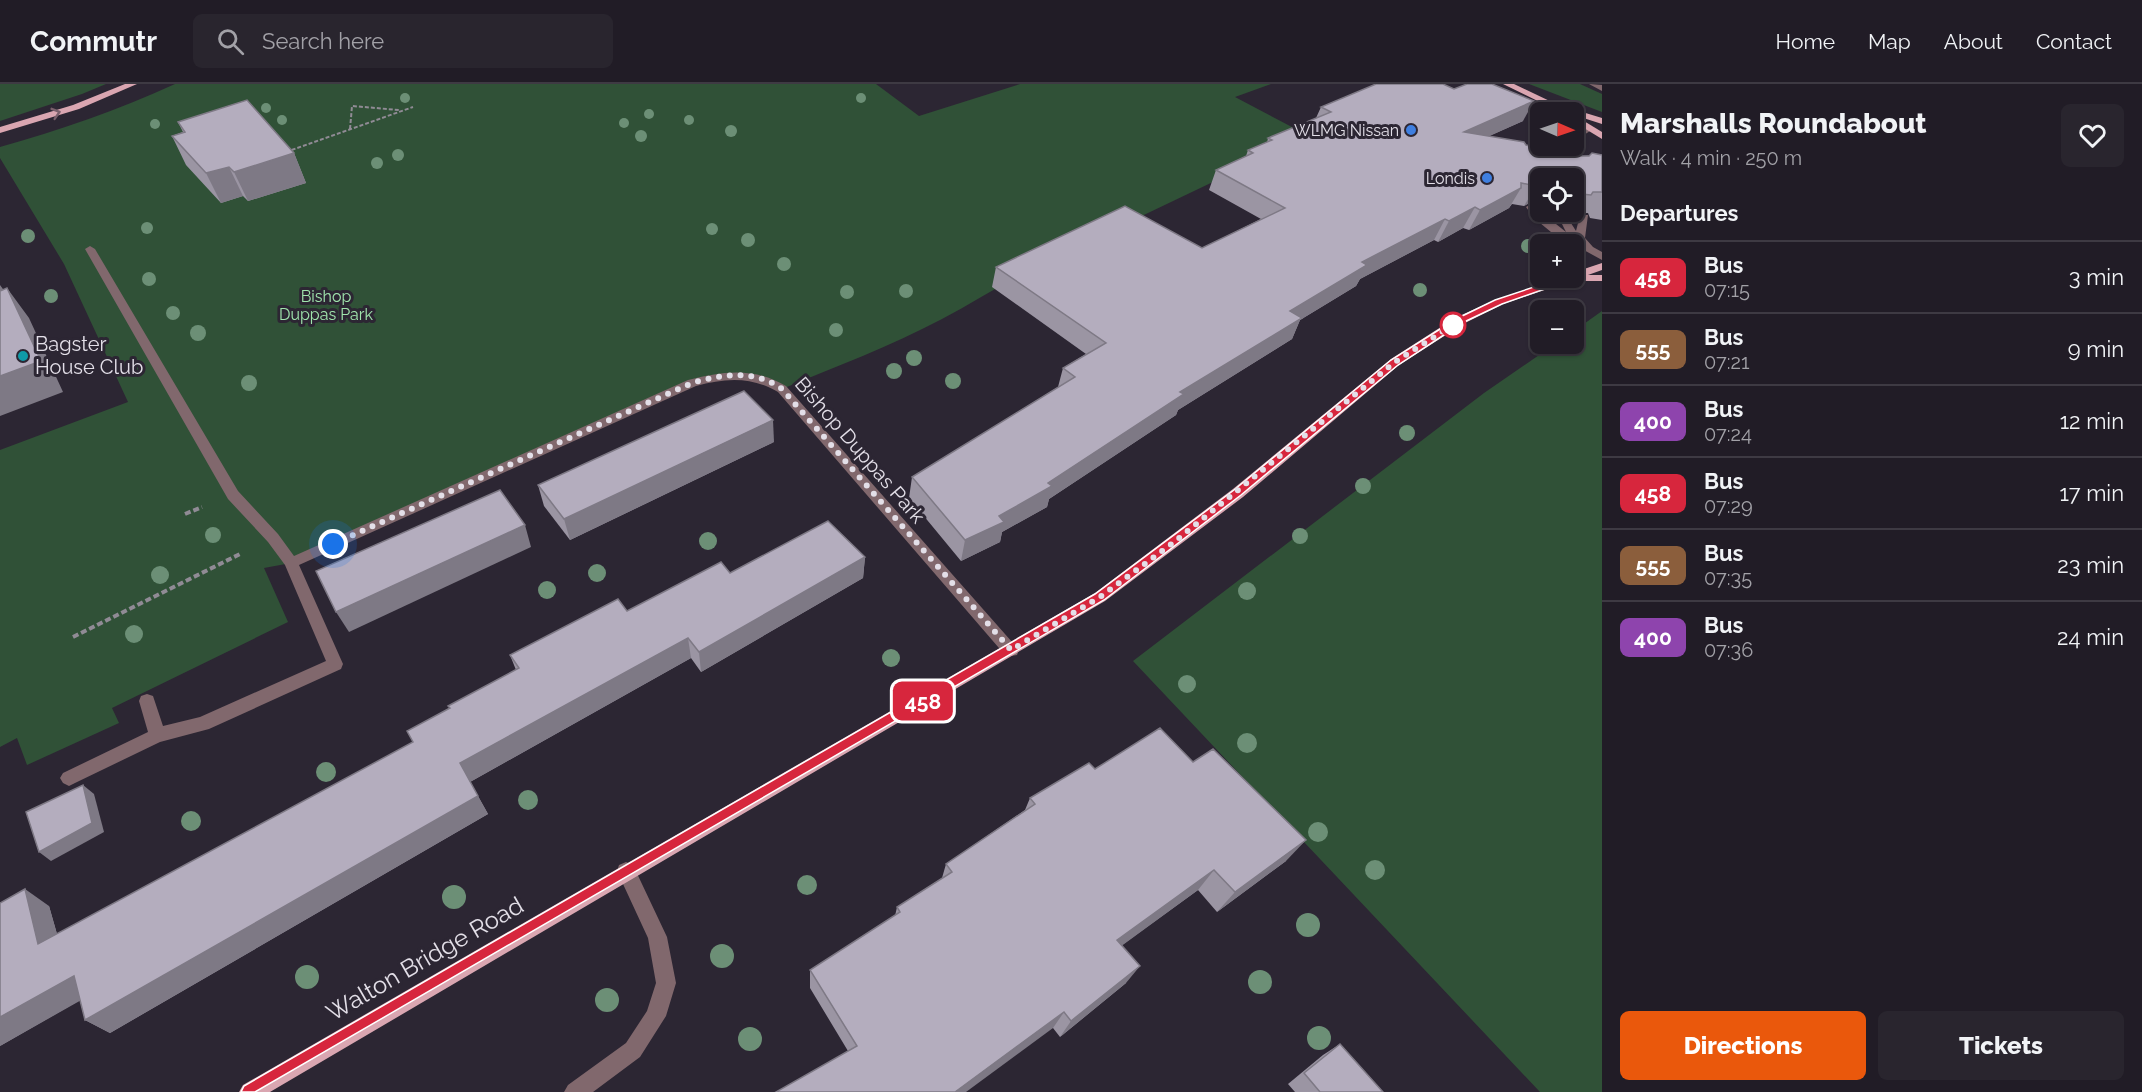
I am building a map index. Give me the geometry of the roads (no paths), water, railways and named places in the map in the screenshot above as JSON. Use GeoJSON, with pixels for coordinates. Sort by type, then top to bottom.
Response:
{"type":"FeatureCollection","features":[{"type":"Feature","properties":{"kind":"main road"},"geometry":{"type":"LineString","coordinates":[[0,130],[76,107],[133,84]]}},
{"type":"Feature","properties":{"kind":"main road"},"geometry":{"type":"LineString","coordinates":[[1507,84],[1547,102]]}},
{"type":"Feature","properties":{"kind":"main road"},"geometry":{"type":"LineString","coordinates":[[1584,115],[1602,121]]}},
{"type":"Feature","properties":{"kind":"main road"},"geometry":{"type":"LineString","coordinates":[[1584,124],[1602,136]]}},
{"type":"Feature","properties":{"kind":"main road","name":"Walton Bridge Road"},"geometry":{"type":"LineString","coordinates":[[1584,272],[1602,266]]}},
{"type":"Feature","properties":{"kind":"main road","name":"Walton Bridge Road"},"geometry":{"type":"LineString","coordinates":[[1584,277],[1602,278]]}},
{"type":"Feature","properties":{"kind":"main road","name":"Walton Bridge Road"},"geometry":{"type":"LineString","coordinates":[[250,1092],[1100,597],[1173,543],[1395,362],[1459,321],[1499,302],[1539,288]]}},
{"type":"Feature","properties":{"kind":"street"},"geometry":{"type":"LineString","coordinates":[[1593,84],[1602,88]]}},
{"type":"Feature","properties":{"kind":"street"},"geometry":{"type":"LineString","coordinates":[[1584,132],[1590,128]]}},
{"type":"Feature","properties":{"kind":"street"},"geometry":{"type":"LineString","coordinates":[[1544,222],[1602,257]]}},
{"type":"Feature","properties":{"kind":"street"},"geometry":{"type":"LineString","coordinates":[[1565,222],[1574,237],[1588,248]]}},
{"type":"Feature","properties":{"kind":"street"},"geometry":{"type":"LineString","coordinates":[[1583,222],[1580,238],[1588,248]]}},
{"type":"Feature","properties":{"kind":"street"},"geometry":{"type":"LineString","coordinates":[[69,778],[157,735],[203,724],[335,664],[291,563],[273,538],[233,495],[90,249]]}},
{"type":"Feature","properties":{"kind":"street","name":"Bishop Duppas Park"},"geometry":{"type":"LineString","coordinates":[[291,563],[692,383],[720,375],[749,375],[770,381],[782,389],[1011,650]]}},
{"type":"Feature","properties":{"kind":"street"},"geometry":{"type":"LineString","coordinates":[[147,701],[157,735]]}},
{"type":"Feature","properties":{"kind":"street"},"geometry":{"type":"LineString","coordinates":[[575,1092],[633,1050],[656,1016],[666,983],[657,937],[626,871]]}},
{"type":"Feature","properties":{"kind":"place","name":"WLMG Nissan"},"geometry":{"type":"Point","coordinates":[1411,130]}},
{"type":"Feature","properties":{"kind":"place","name":"Londis"},"geometry":{"type":"Point","coordinates":[1487,178]}},
{"type":"Feature","properties":{"kind":"place","name":"Bagster House Club"},"geometry":{"type":"Point","coordinates":[23,356]}}]}
